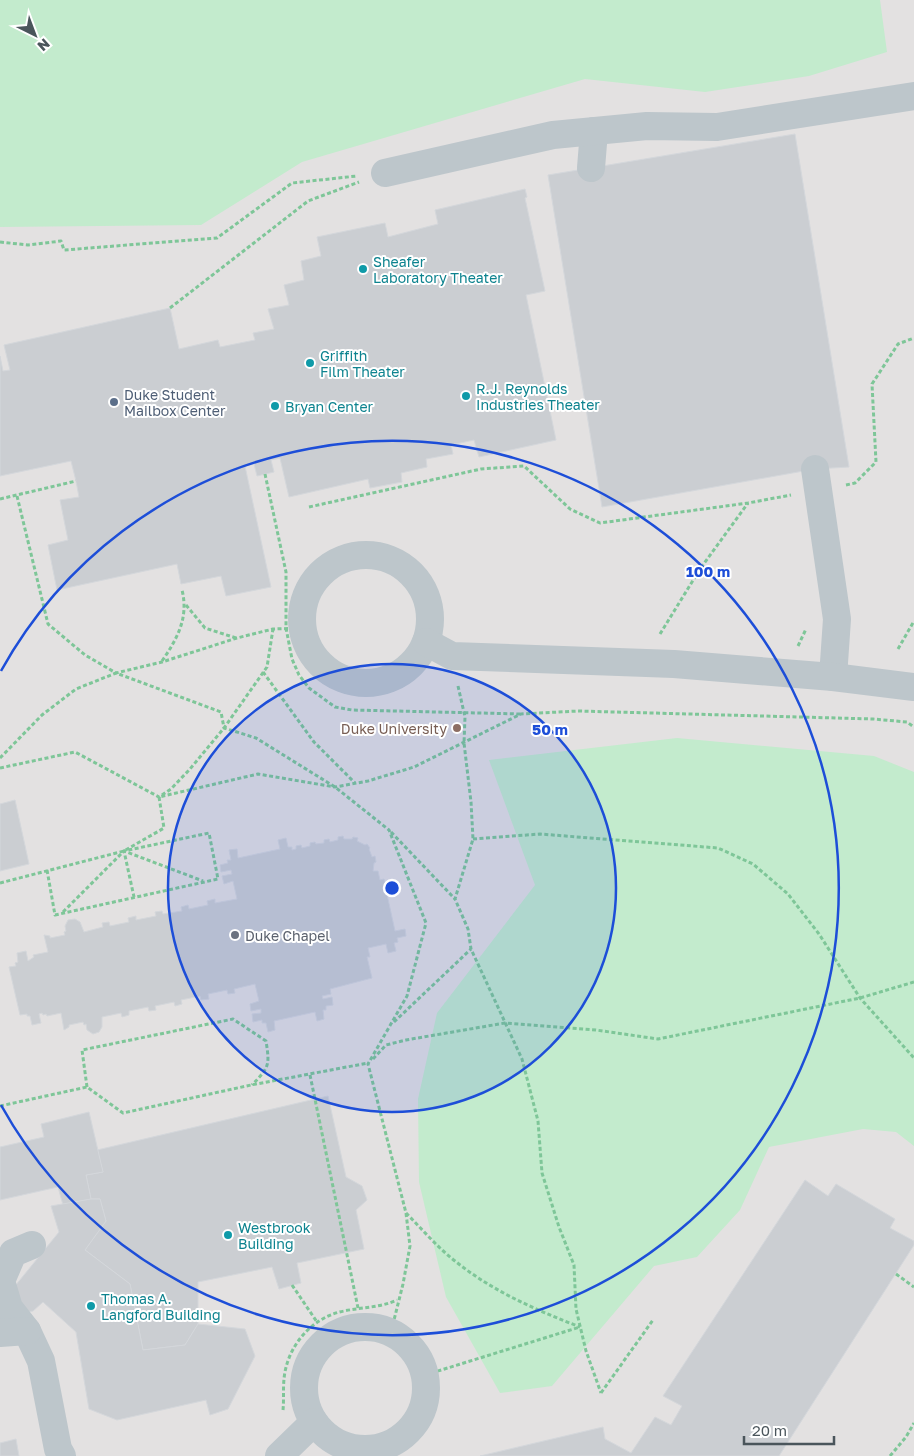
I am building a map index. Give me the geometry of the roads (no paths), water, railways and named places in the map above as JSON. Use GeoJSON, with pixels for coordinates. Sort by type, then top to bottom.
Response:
{"type":"FeatureCollection","features":[{"type":"Feature","properties":{"kind":"lane"},"geometry":{"type":"LineString","coordinates":[[385,173],[553,135],[647,126],[717,127],[914,96]]}},
{"type":"Feature","properties":{"kind":"lane"},"geometry":{"type":"LineString","coordinates":[[591,168],[594,131]]}},
{"type":"Feature","properties":{"kind":"lane"},"geometry":{"type":"LineString","coordinates":[[816,480],[837,619],[833,677]]}},
{"type":"Feature","properties":{"kind":"lane"},"geometry":{"type":"LineString","coordinates":[[363,554],[384,557],[403,566],[418,581],[428,600],[430,621],[426,642],[415,660],[399,673],[380,681],[359,683],[338,677],[321,665],[294,628],[311,586],[324,570],[342,559],[363,554]]}},
{"type":"Feature","properties":{"kind":"lane"},"geometry":{"type":"LineString","coordinates":[[426,642],[452,656],[646,663],[833,677],[914,687]]}},
{"type":"Feature","properties":{"kind":"lane"},"geometry":{"type":"LineString","coordinates":[[32,1245],[13,1253],[1,1281],[9,1308],[27,1331],[41,1361],[58,1449],[62,1456]]}},
{"type":"Feature","properties":{"kind":"lane"},"geometry":{"type":"LineString","coordinates":[[371,1327],[391,1332],[406,1342],[418,1357],[425,1375],[426,1396],[420,1416],[408,1433],[370,1453],[338,1444],[324,1435],[305,1405],[304,1385],[308,1366],[318,1348],[333,1336],[352,1328],[371,1327]]}},
{"type":"Feature","properties":{"kind":"lane"},"geometry":{"type":"LineString","coordinates":[[0,1334],[27,1331]]}},
{"type":"Feature","properties":{"kind":"lane"},"geometry":{"type":"LineString","coordinates":[[279,1456],[314,1422]]}},
{"type":"Feature","properties":{"kind":"place","name":"Sheafer Laboratory Theater"},"geometry":{"type":"Point","coordinates":[363,269]}},
{"type":"Feature","properties":{"kind":"place","name":"Griffith Film Theater"},"geometry":{"type":"Point","coordinates":[310,363]}},
{"type":"Feature","properties":{"kind":"place","name":"R.J. Reynolds Industries Theater"},"geometry":{"type":"Point","coordinates":[466,396]}},
{"type":"Feature","properties":{"kind":"place","name":"Duke Student Mailbox Center"},"geometry":{"type":"Point","coordinates":[114,402]}},
{"type":"Feature","properties":{"kind":"place","name":"Bryan Center"},"geometry":{"type":"Point","coordinates":[275,406]}},
{"type":"Feature","properties":{"kind":"place","name":"Duke University"},"geometry":{"type":"Point","coordinates":[457,728]}},
{"type":"Feature","properties":{"kind":"place","name":"Duke Chapel"},"geometry":{"type":"Point","coordinates":[235,935]}},
{"type":"Feature","properties":{"kind":"place","name":"Westbrook Building"},"geometry":{"type":"Point","coordinates":[228,1235]}},
{"type":"Feature","properties":{"kind":"place","name":"Thomas A. Langford Building"},"geometry":{"type":"Point","coordinates":[91,1306]}}]}
